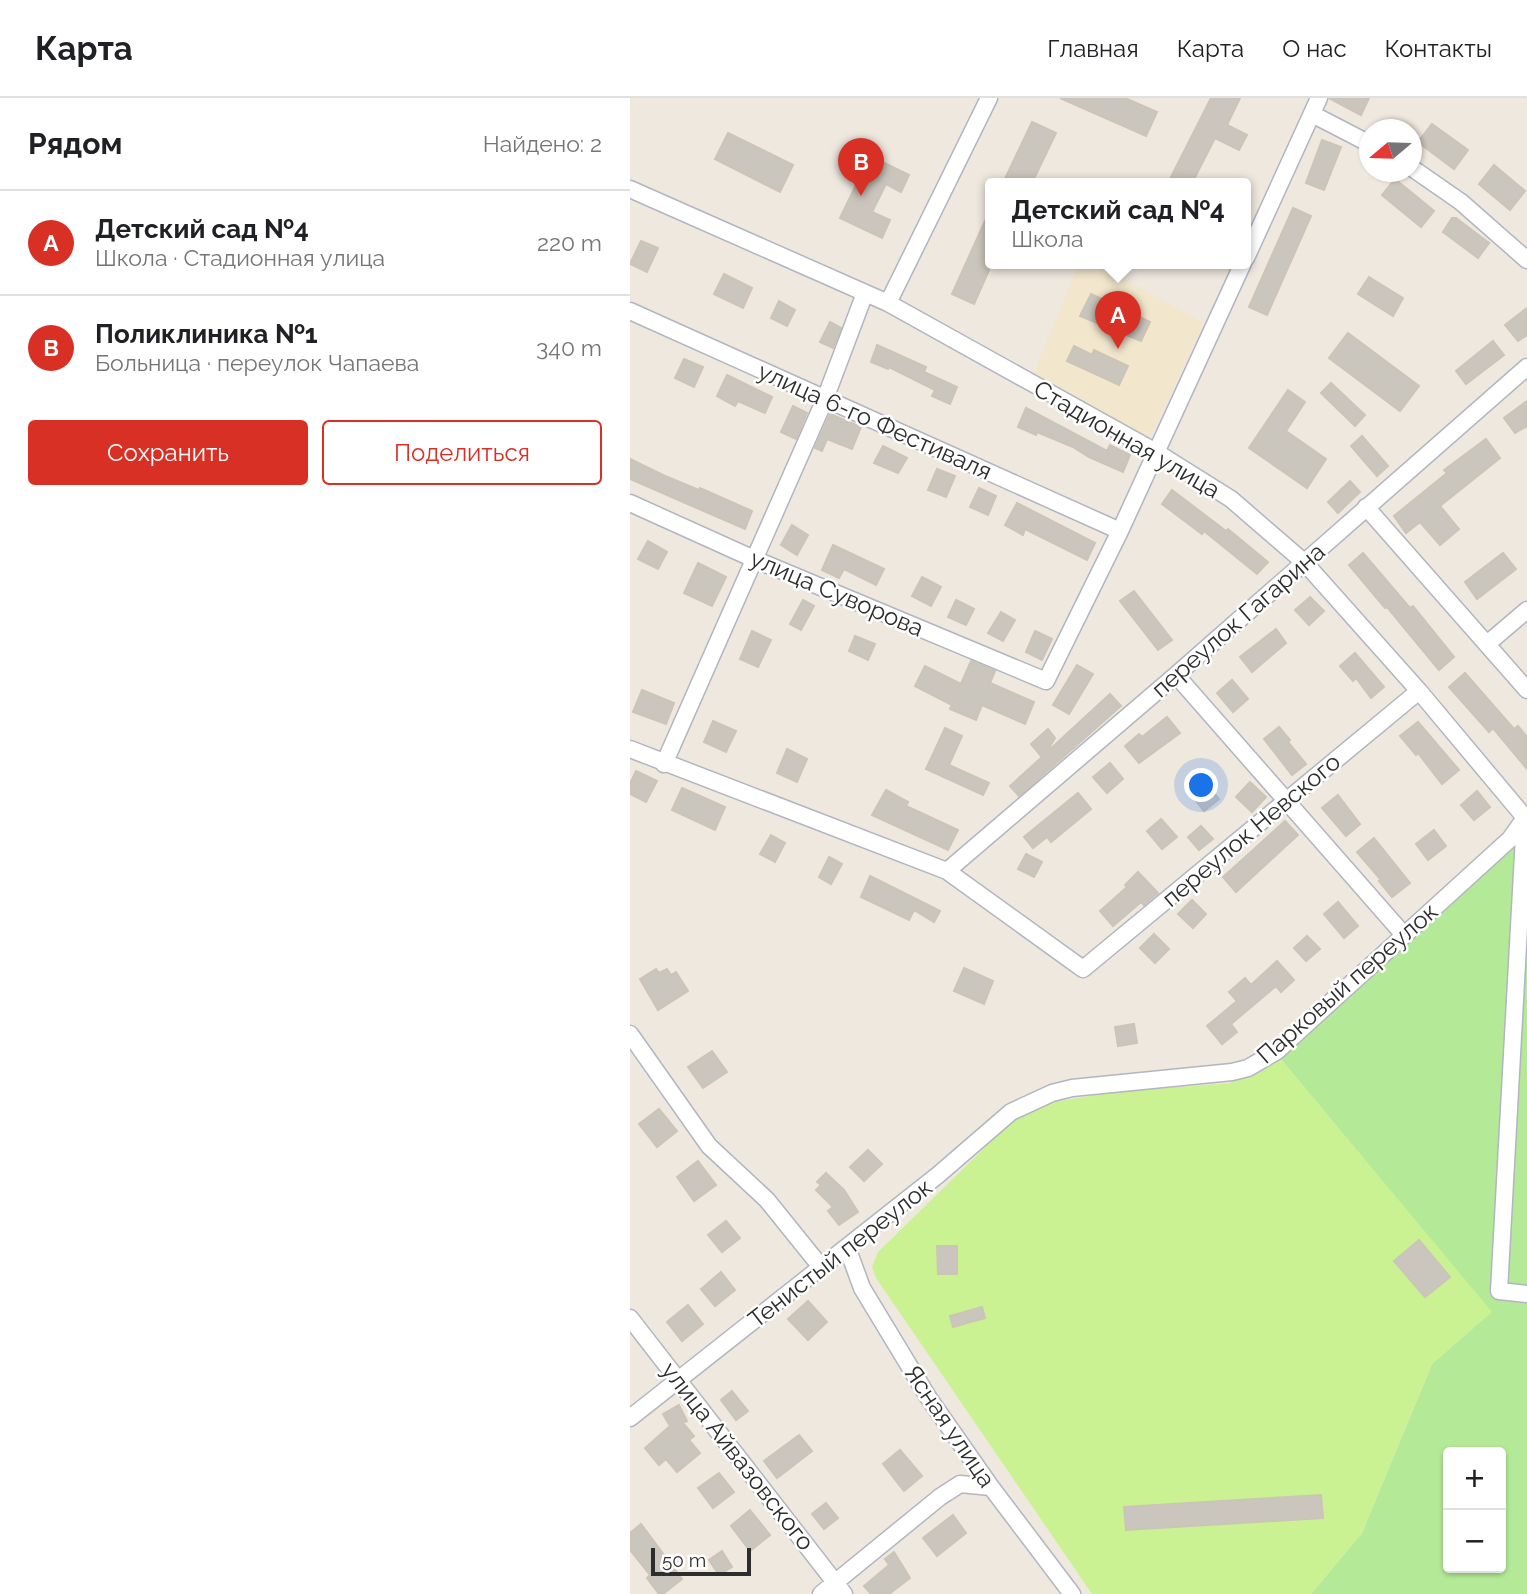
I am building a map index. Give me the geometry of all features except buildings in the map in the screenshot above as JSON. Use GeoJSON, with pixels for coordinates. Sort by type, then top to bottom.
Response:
{"type":"FeatureCollection","features":[{"type":"Feature","properties":{"kind":"street"},"geometry":{"type":"LineString","coordinates":[[888,303],[989,98]]}},
{"type":"Feature","properties":{"kind":"street"},"geometry":{"type":"LineString","coordinates":[[1251,247],[1319,98]]}},
{"type":"Feature","properties":{"kind":"street"},"geometry":{"type":"LineString","coordinates":[[1312,114],[1359,138]]}},
{"type":"Feature","properties":{"kind":"street"},"geometry":{"type":"LineString","coordinates":[[1422,175],[1461,202],[1527,260]]}},
{"type":"Feature","properties":{"kind":"street","name":"Стадионная улица"},"geometry":{"type":"LineString","coordinates":[[630,188],[888,303],[1156,452],[1231,499],[1306,563],[1419,691],[1526,819]]}},
{"type":"Feature","properties":{"kind":"street"},"geometry":{"type":"LineString","coordinates":[[1120,531],[1240,269]]}},
{"type":"Feature","properties":{"kind":"street"},"geometry":{"type":"LineString","coordinates":[[664,764],[825,399],[865,293]]}},
{"type":"Feature","properties":{"kind":"street","name":"улица 6-го Фестиваля"},"geometry":{"type":"LineString","coordinates":[[630,311],[1120,531]]}},
{"type":"Feature","properties":{"kind":"street","name":"переулок Гагарина"},"geometry":{"type":"LineString","coordinates":[[947,871],[1176,676],[1527,367]]}},
{"type":"Feature","properties":{"kind":"street","name":"улица Суворова"},"geometry":{"type":"LineString","coordinates":[[630,503],[754,559],[1046,681],[1120,531]]}},
{"type":"Feature","properties":{"kind":"street"},"geometry":{"type":"LineString","coordinates":[[1366,507],[1527,690]]}},
{"type":"Feature","properties":{"kind":"street"},"geometry":{"type":"LineString","coordinates":[[1487,644],[1527,610]]}},
{"type":"Feature","properties":{"kind":"street"},"geometry":{"type":"LineString","coordinates":[[1176,676],[1404,935]]}},
{"type":"Feature","properties":{"kind":"street","name":"переулок Невского"},"geometry":{"type":"LineString","coordinates":[[947,871],[1083,969],[1419,691]]}},
{"type":"Feature","properties":{"kind":"street"},"geometry":{"type":"LineString","coordinates":[[630,749],[947,871]]}},
{"type":"Feature","properties":{"kind":"street"},"geometry":{"type":"LineString","coordinates":[[1526,819],[1499,1291],[1527,1294]]}},
{"type":"Feature","properties":{"kind":"street","name":"Парковый переулок"},"geometry":{"type":"LineString","coordinates":[[1052,1093],[1072,1088],[1232,1072],[1248,1068],[1277,1051],[1510,839],[1526,819]]}},
{"type":"Feature","properties":{"kind":"street"},"geometry":{"type":"LineString","coordinates":[[630,1034],[709,1146],[767,1200],[821,1267]]}},
{"type":"Feature","properties":{"kind":"street"},"geometry":{"type":"LineString","coordinates":[[1513,1064],[1527,1051]]}},
{"type":"Feature","properties":{"kind":"street","name":"Тенистый переулок"},"geometry":{"type":"LineString","coordinates":[[630,1419],[938,1175],[1011,1112],[1052,1093]]}},
{"type":"Feature","properties":{"kind":"street","name":"Ясная улица"},"geometry":{"type":"LineString","coordinates":[[847,1247],[862,1288],[928,1397],[991,1487],[1072,1594]]}},
{"type":"Feature","properties":{"kind":"street","name":"улица Айвазовского"},"geometry":{"type":"LineString","coordinates":[[630,1318],[680,1379],[840,1589]]}},
{"type":"Feature","properties":{"kind":"street"},"geometry":{"type":"LineString","coordinates":[[821,1594],[840,1589],[940,1497],[960,1484],[991,1487]]}},
{"type":"Feature","properties":{"kind":"shaded area"},"geometry":{"type":"Polygon","coordinates":[[[1077,269],[1105,269],[1204,323],[1148,442],[1033,375],[1077,269]]]}},
{"type":"Feature","properties":{"kind":"green space"},"geometry":{"type":"Polygon","coordinates":[[[1527,835],[1527,1594],[1311,1594],[1362,1533],[1432,1364],[1491,1312],[1275,1052],[1527,835]]]}},
{"type":"Feature","properties":{"kind":"green space"},"geometry":{"type":"Polygon","coordinates":[[[1275,1052],[1492,1312],[1432,1364],[1362,1533],[1311,1594],[1092,1594],[876,1278],[872,1267],[878,1252],[1011,1122],[1052,1102],[1117,1092],[1230,1083],[1275,1052]]]}},
{"type":"Feature","properties":{"kind":"place","name":"Поликлиника №1"},"geometry":{"type":"Point","coordinates":[861,196]}},
{"type":"Feature","properties":{"kind":"place","name":"Детский сад №4"},"geometry":{"type":"Point","coordinates":[1118,349]}}]}
